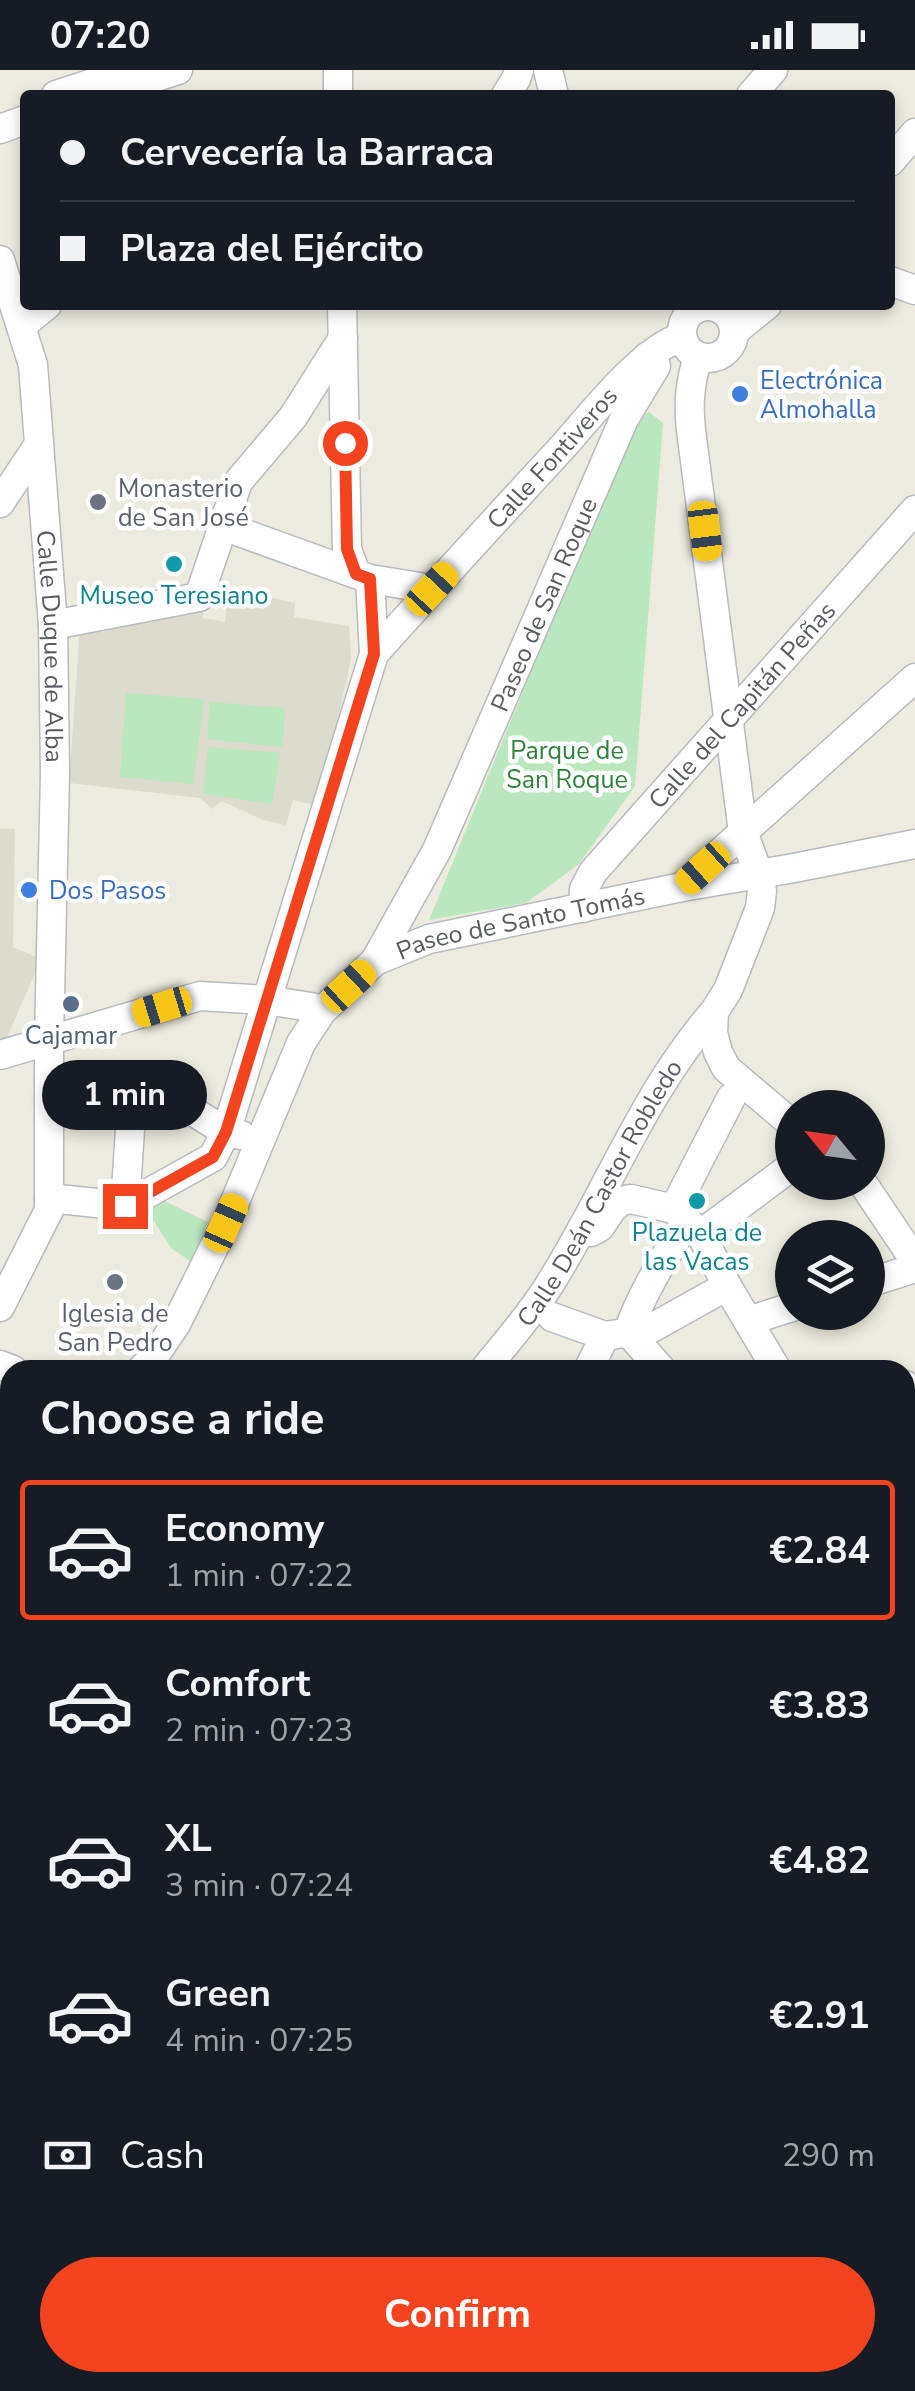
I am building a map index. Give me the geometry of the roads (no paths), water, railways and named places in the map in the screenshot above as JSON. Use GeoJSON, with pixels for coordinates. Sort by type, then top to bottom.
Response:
{"type":"FeatureCollection","features":[{"type":"Feature","properties":{"kind":"street"},"geometry":{"type":"LineString","coordinates":[[71,90],[133,70]]}},
{"type":"Feature","properties":{"kind":"street"},"geometry":{"type":"LineString","coordinates":[[117,90],[178,70]]}},
{"type":"Feature","properties":{"kind":"street"},"geometry":{"type":"LineString","coordinates":[[755,90],[774,70]]}},
{"type":"Feature","properties":{"kind":"street"},"geometry":{"type":"LineString","coordinates":[[895,156],[915,133]]}},
{"type":"Feature","properties":{"kind":"street","name":"Calle Duque de Alba"},"geometry":{"type":"LineString","coordinates":[[2,273],[33,365],[53,625],[55,773],[48,1198]]}},
{"type":"Feature","properties":{"kind":"street"},"geometry":{"type":"LineString","coordinates":[[21,326],[41,310]]}},
{"type":"Feature","properties":{"kind":"street"},"geometry":{"type":"LineString","coordinates":[[1,1305],[48,1210],[48,1198],[125,1206],[213,1157],[226,1132],[374,654],[363,576],[347,549],[342,310]]}},
{"type":"Feature","properties":{"kind":"street"},"geometry":{"type":"LineString","coordinates":[[690,322],[712,359],[724,354],[733,343],[736,330],[722,310]]}},
{"type":"Feature","properties":{"kind":"street"},"geometry":{"type":"LineString","coordinates":[[736,330],[762,310]]}},
{"type":"Feature","properties":{"kind":"street"},"geometry":{"type":"LineString","coordinates":[[690,322],[688,408],[743,832],[758,875]]}},
{"type":"Feature","properties":{"kind":"street","name":"Calle Fontiveros"},"geometry":{"type":"LineString","coordinates":[[374,654],[647,358],[690,322]]}},
{"type":"Feature","properties":{"kind":"street"},"geometry":{"type":"LineString","coordinates":[[53,625],[199,597],[238,482],[293,417],[343,338]]}},
{"type":"Feature","properties":{"kind":"street","name":"Paseo de San Roque"},"geometry":{"type":"LineString","coordinates":[[375,961],[437,850],[624,420],[656,366],[647,358]]}},
{"type":"Feature","properties":{"kind":"street"},"geometry":{"type":"LineString","coordinates":[[0,503],[39,444]]}},
{"type":"Feature","properties":{"kind":"street","name":"Calle del Capitán Peñas"},"geometry":{"type":"LineString","coordinates":[[583,908],[584,889],[592,872],[915,510]]}},
{"type":"Feature","properties":{"kind":"street"},"geometry":{"type":"LineString","coordinates":[[223,526],[363,576],[432,589]]}},
{"type":"Feature","properties":{"kind":"street"},"geometry":{"type":"LineString","coordinates":[[682,888],[915,678]]}},
{"type":"Feature","properties":{"kind":"street","name":"Paseo de Santo Tomás"},"geometry":{"type":"LineString","coordinates":[[151,1360],[176,1324],[197,1281],[301,1043],[322,1010],[375,961],[430,939],[915,844]]}},
{"type":"Feature","properties":{"kind":"street","name":"Calle Deán Castor Robledo"},"geometry":{"type":"LineString","coordinates":[[492,1360],[547,1289],[667,1076],[728,990],[760,908],[762,891],[758,875]]}},
{"type":"Feature","properties":{"kind":"street"},"geometry":{"type":"LineString","coordinates":[[0,1055],[200,996],[266,1000],[322,1010]]}},
{"type":"Feature","properties":{"kind":"street"},"geometry":{"type":"LineString","coordinates":[[714,1012],[718,1052],[726,1068],[775,1110]]}},
{"type":"Feature","properties":{"kind":"street"},"geometry":{"type":"LineString","coordinates":[[125,1206],[132,1099],[159,1090],[226,1132],[264,1132]]}},
{"type":"Feature","properties":{"kind":"street"},"geometry":{"type":"LineString","coordinates":[[628,1333],[643,1295],[687,1221],[730,1098]]}},
{"type":"Feature","properties":{"kind":"street"},"geometry":{"type":"LineString","coordinates":[[687,1221],[775,1175]]}},
{"type":"Feature","properties":{"kind":"street"},"geometry":{"type":"LineString","coordinates":[[580,1232],[600,1227],[612,1209],[631,1199],[687,1221],[769,1360]]}},
{"type":"Feature","properties":{"kind":"street"},"geometry":{"type":"LineString","coordinates":[[874,1200],[915,1264],[885,1276]]}},
{"type":"Feature","properties":{"kind":"street"},"geometry":{"type":"LineString","coordinates":[[599,1360],[628,1333],[727,1286]]}},
{"type":"Feature","properties":{"kind":"street"},"geometry":{"type":"LineString","coordinates":[[748,1321],[775,1312]]}},
{"type":"Feature","properties":{"kind":"street"},"geometry":{"type":"LineString","coordinates":[[552,1317],[628,1333],[653,1360]]}},
{"type":"Feature","properties":{"kind":"place","name":"Electrónica Almohalla"},"geometry":{"type":"Point","coordinates":[740,394]}},
{"type":"Feature","properties":{"kind":"place","name":"Monasterio de San José"},"geometry":{"type":"Point","coordinates":[98,502]}},
{"type":"Feature","properties":{"kind":"place","name":"Museo Teresiano"},"geometry":{"type":"Point","coordinates":[174,564]}},
{"type":"Feature","properties":{"kind":"place","name":"Dos Pasos"},"geometry":{"type":"Point","coordinates":[29,890]}},
{"type":"Feature","properties":{"kind":"place","name":"Cajamar"},"geometry":{"type":"Point","coordinates":[71,1004]}},
{"type":"Feature","properties":{"kind":"place","name":"Plazuela de las Vacas"},"geometry":{"type":"Point","coordinates":[697,1201]}},
{"type":"Feature","properties":{"kind":"place","name":"Iglesia de San Pedro"},"geometry":{"type":"Point","coordinates":[115,1282]}},
{"type":"Feature","properties":{"kind":"park label","name":"Parque de San Roque"},"geometry":{"type":"Point","coordinates":[567,764]}}]}
